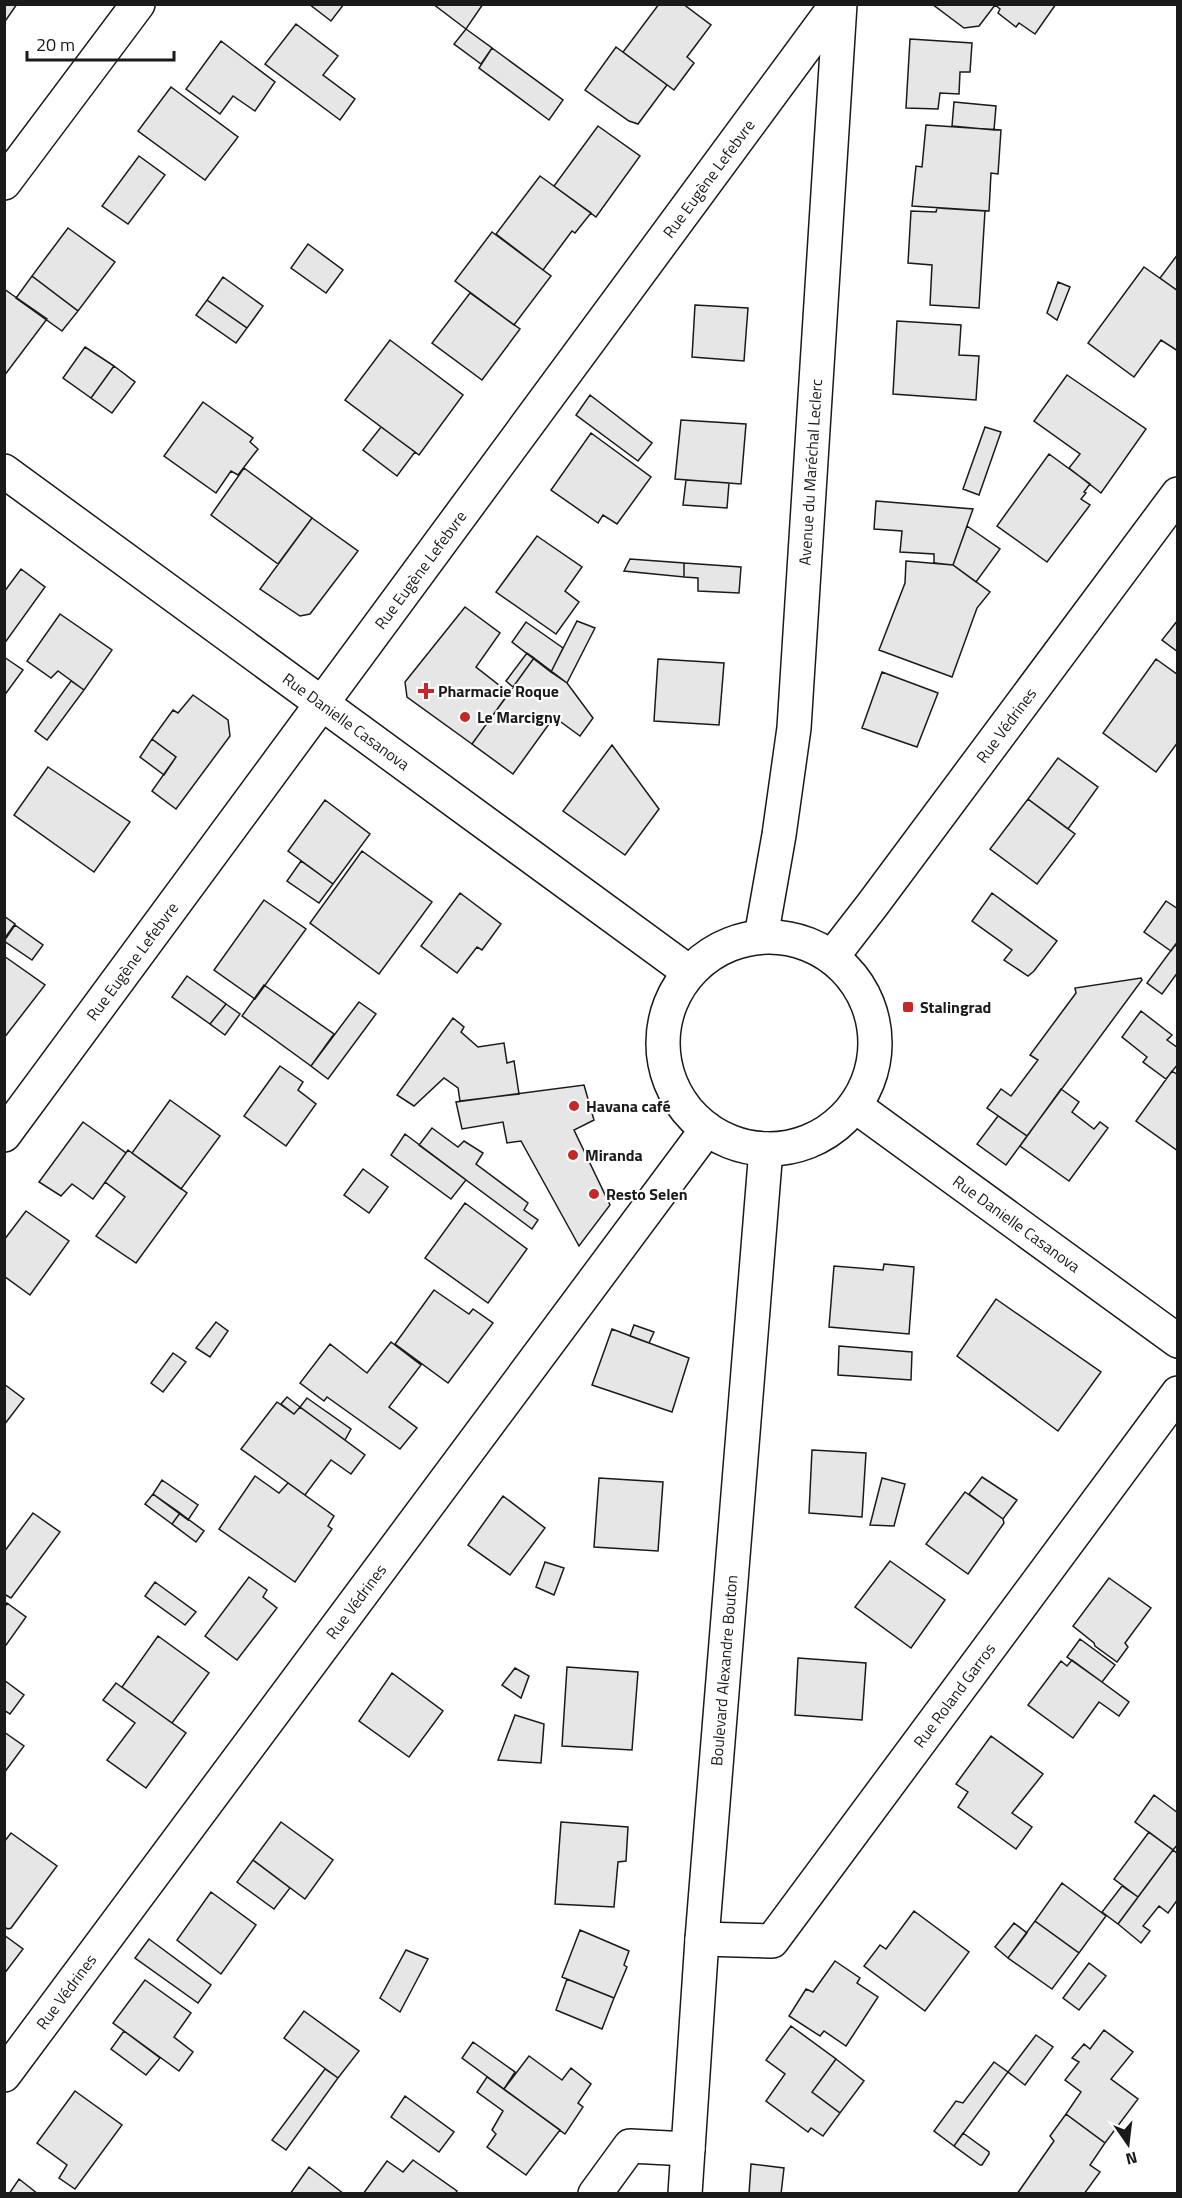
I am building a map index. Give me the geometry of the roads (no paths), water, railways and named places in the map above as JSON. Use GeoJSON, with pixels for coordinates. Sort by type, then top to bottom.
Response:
{"type":"FeatureCollection","features":[{"type":"Feature","properties":{"kind":"street"},"geometry":{"type":"LineString","coordinates":[[4,183],[138,4]]}},
{"type":"Feature","properties":{"kind":"street","name":"Rue Eugène Lefebvre"},"geometry":{"type":"LineString","coordinates":[[4,1135],[838,4]]}},
{"type":"Feature","properties":{"kind":"street","name":"Avenue du Maréchal Leclerc"},"geometry":{"type":"LineString","coordinates":[[761,937],[779,836],[794,728],[838,4]]}},
{"type":"Feature","properties":{"kind":"street","name":"Rue Danielle Casanova"},"geometry":{"type":"LineString","coordinates":[[4,471],[689,972]]}},
{"type":"Feature","properties":{"kind":"street","name":"Rue Védrines"},"geometry":{"type":"LineString","coordinates":[[832,957],[1178,494]]}},
{"type":"Feature","properties":{"kind":"street"},"geometry":{"type":"LineString","coordinates":[[761,937],[798,940],[832,957],[856,980],[871,1011],[875,1043],[870,1076],[855,1106],[837,1125],[816,1138],[792,1146],[766,1149],[735,1143],[707,1129],[686,1109],[671,1083],[664,1055],[664,1025],[674,997],[689,972],[710,954],[734,942],[761,937]]}},
{"type":"Feature","properties":{"kind":"street","name":"Rue Danielle Casanova"},"geometry":{"type":"LineString","coordinates":[[855,1106],[1178,1341]]}},
{"type":"Feature","properties":{"kind":"street","name":"Rue Védrines"},"geometry":{"type":"LineString","coordinates":[[4,2075],[707,1129]]}},
{"type":"Feature","properties":{"kind":"street","name":"Boulevard Alexandre Bouton"},"geometry":{"type":"LineString","coordinates":[[685,2193],[702,1939],[766,1149]]}},
{"type":"Feature","properties":{"kind":"street","name":"Rue Roland Garros"},"geometry":{"type":"LineString","coordinates":[[702,1939],[772,1941],[1178,1392]]}},
{"type":"Feature","properties":{"kind":"street"},"geometry":{"type":"LineString","coordinates":[[595,2193],[630,2146],[688,2149]]}},
{"type":"Feature","properties":{"kind":"place","name":"Pharmacie Roque"},"geometry":{"type":"Point","coordinates":[426,691]}},
{"type":"Feature","properties":{"kind":"place","name":"Le Marcigny"},"geometry":{"type":"Point","coordinates":[465,717]}},
{"type":"Feature","properties":{"kind":"place","name":"Stalingrad"},"geometry":{"type":"Point","coordinates":[908,1007]}},
{"type":"Feature","properties":{"kind":"place","name":"Havana café"},"geometry":{"type":"Point","coordinates":[574,1106]}},
{"type":"Feature","properties":{"kind":"place","name":"Miranda"},"geometry":{"type":"Point","coordinates":[573,1155]}},
{"type":"Feature","properties":{"kind":"place","name":"Resto Selen"},"geometry":{"type":"Point","coordinates":[594,1194]}}]}
